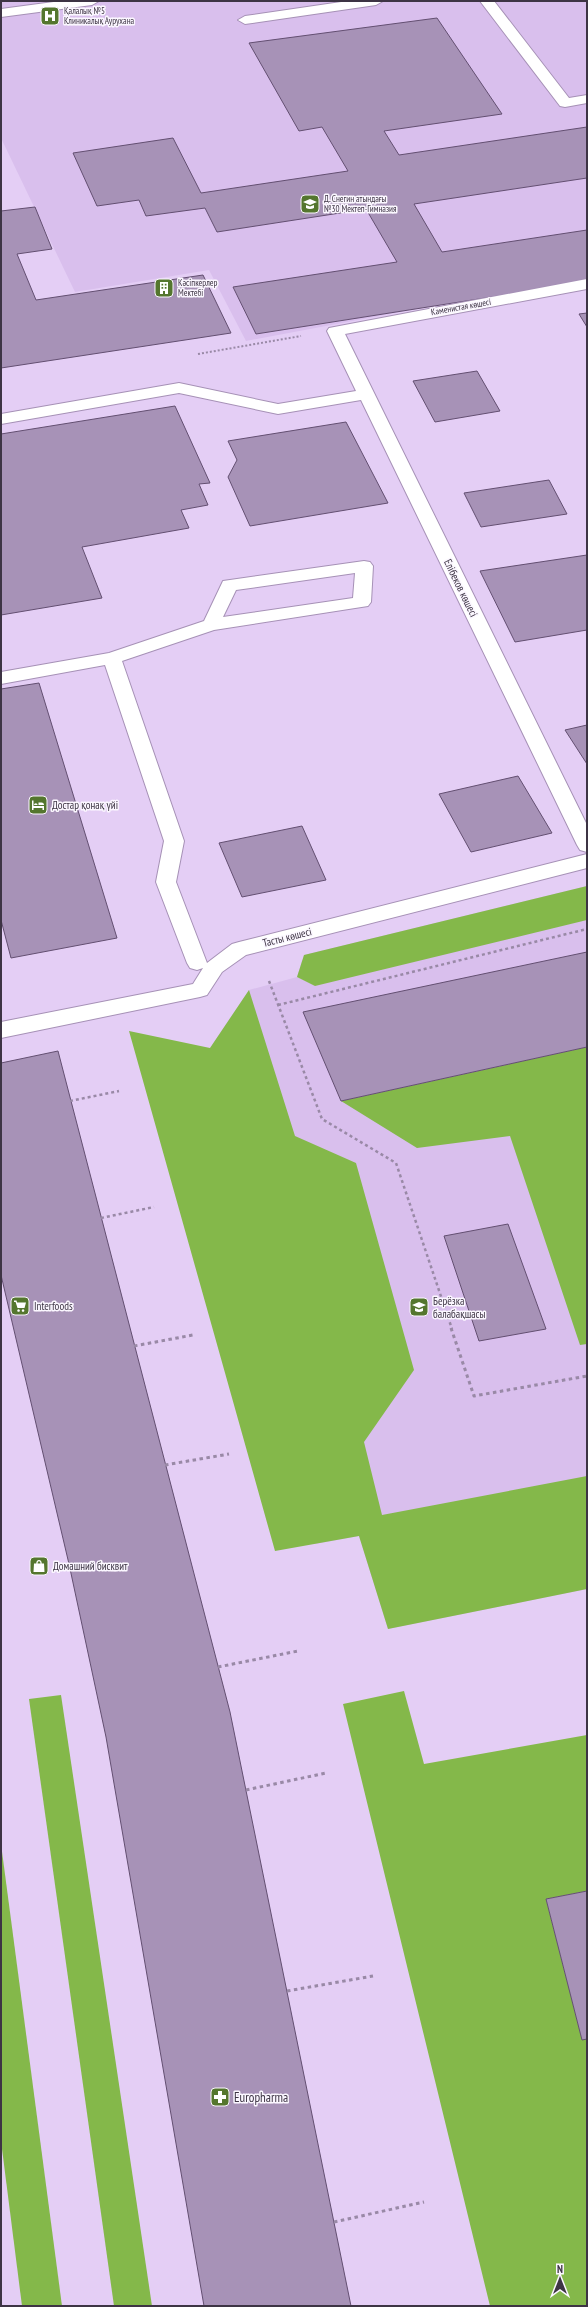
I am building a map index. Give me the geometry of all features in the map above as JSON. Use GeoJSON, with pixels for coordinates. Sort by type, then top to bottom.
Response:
{"type":"FeatureCollection","features":[{"type":"Feature","properties":{"kind":"street"},"geometry":{"type":"LineString","coordinates":[[1,13],[92,1]]}},
{"type":"Feature","properties":{"kind":"street"},"geometry":{"type":"LineString","coordinates":[[245,20],[376,1]]}},
{"type":"Feature","properties":{"kind":"street"},"geometry":{"type":"LineString","coordinates":[[487,1],[565,103],[587,99]]}},
{"type":"Feature","properties":{"kind":"street","name":"Каменистая көшесі"},"geometry":{"type":"LineString","coordinates":[[335,331],[587,284]]}},
{"type":"Feature","properties":{"kind":"street","name":"Елібеков көшесі"},"geometry":{"type":"LineString","coordinates":[[335,331],[587,845]]}},
{"type":"Feature","properties":{"kind":"street"},"geometry":{"type":"LineString","coordinates":[[1,419],[179,388],[278,409],[367,394]]}},
{"type":"Feature","properties":{"kind":"street"},"geometry":{"type":"LineString","coordinates":[[1,678],[112,658],[211,625],[362,602],[364,566],[229,585],[211,625]]}},
{"type":"Feature","properties":{"kind":"street"},"geometry":{"type":"LineString","coordinates":[[112,658],[174,840],[166,882],[197,963]]}},
{"type":"Feature","properties":{"kind":"street","name":"Тасты көшесі"},"geometry":{"type":"LineString","coordinates":[[1,1030],[200,990],[216,967],[239,949],[587,861]]}},
{"type":"Feature","properties":{"kind":"path"},"geometry":{"type":"LineString","coordinates":[[587,929],[278,1005],[322,1119],[396,1163],[474,1396],[587,1376]]}},
{"type":"Feature","properties":{"kind":"path"},"geometry":{"type":"LineString","coordinates":[[70,1101],[119,1091]]}},
{"type":"Feature","properties":{"kind":"path"},"geometry":{"type":"LineString","coordinates":[[101,1218],[154,1207]]}},
{"type":"Feature","properties":{"kind":"path"},"geometry":{"type":"LineString","coordinates":[[134,1346],[193,1335]]}},
{"type":"Feature","properties":{"kind":"path"},"geometry":{"type":"LineString","coordinates":[[165,1465],[229,1454]]}},
{"type":"Feature","properties":{"kind":"path"},"geometry":{"type":"LineString","coordinates":[[218,1667],[298,1651]]}},
{"type":"Feature","properties":{"kind":"path"},"geometry":{"type":"LineString","coordinates":[[246,1790],[326,1773]]}},
{"type":"Feature","properties":{"kind":"path"},"geometry":{"type":"LineString","coordinates":[[287,1991],[373,1976]]}},
{"type":"Feature","properties":{"kind":"path"},"geometry":{"type":"LineString","coordinates":[[334,2222],[424,2202]]}},
{"type":"Feature","properties":{"kind":"shaded area","name":"Д. Снегин атындағы №30 Мектеп-Гимназия"},"geometry":{"type":"Polygon","coordinates":[[[1,1],[587,1],[587,277],[246,341],[209,270],[75,292],[1,138],[1,1]]]}},
{"type":"Feature","properties":{"kind":"shaded area","name":"Берёзка балабақшасы"},"geometry":{"type":"Polygon","coordinates":[[[587,886],[587,1589],[388,1629],[359,1536],[315,1544],[210,1048],[249,990],[297,977],[304,955],[587,886]]]}},
{"type":"Feature","properties":{"kind":"green space"},"geometry":{"type":"Polygon","coordinates":[[[587,886],[587,920],[315,986],[297,977],[304,955],[587,886]]]}},
{"type":"Feature","properties":{"kind":"green space"},"geometry":{"type":"Polygon","coordinates":[[[249,990],[295,1136],[356,1163],[414,1370],[364,1442],[382,1515],[587,1476],[587,1589],[388,1629],[359,1536],[275,1551],[129,1031],[210,1048],[249,990]]]}},
{"type":"Feature","properties":{"kind":"green space"},"geometry":{"type":"Polygon","coordinates":[[[587,1047],[587,1344],[580,1345],[510,1136],[417,1148],[341,1101],[587,1047]]]}},
{"type":"Feature","properties":{"kind":"green space"},"geometry":{"type":"Polygon","coordinates":[[[404,1691],[424,1764],[587,1735],[587,1891],[546,1899],[582,2039],[587,2039],[587,2306],[490,2306],[343,1704],[404,1691]]]}},
{"type":"Feature","properties":{"kind":"green space"},"geometry":{"type":"Polygon","coordinates":[[[61,1695],[152,2306],[114,2306],[29,1699],[61,1695]]]}},
{"type":"Feature","properties":{"kind":"green space"},"geometry":{"type":"Polygon","coordinates":[[[1,1844],[62,2306],[22,2306],[1,2141],[1,1844]]]}},
{"type":"Feature","properties":{"kind":"building"},"geometry":{"type":"Polygon","coordinates":[[[437,18],[502,114],[384,131],[399,155],[587,127],[587,178],[414,204],[442,252],[587,230],[587,282],[256,334],[233,287],[397,262],[366,209],[217,232],[205,208],[146,216],[139,200],[97,206],[73,153],[173,138],[201,193],[348,171],[322,127],[299,131],[249,43],[437,18]]]}},
{"type":"Feature","properties":{"kind":"building","name":"Кәсіпкерлер Мектебі"},"geometry":{"type":"Polygon","coordinates":[[[35,207],[52,249],[17,254],[36,300],[203,275],[231,333],[1,368],[1,211],[35,207]]]}},
{"type":"Feature","properties":{"kind":"building"},"geometry":{"type":"Polygon","coordinates":[[[587,313],[587,327],[579,314],[587,313]]]}},
{"type":"Feature","properties":{"kind":"building"},"geometry":{"type":"Polygon","coordinates":[[[477,371],[500,411],[435,422],[413,381],[477,371]]]}},
{"type":"Feature","properties":{"kind":"building"},"geometry":{"type":"Polygon","coordinates":[[[175,406],[210,483],[199,484],[208,505],[181,510],[189,528],[82,547],[102,598],[1,615],[1,434],[175,406]]]}},
{"type":"Feature","properties":{"kind":"building"},"geometry":{"type":"Polygon","coordinates":[[[346,422],[388,503],[250,526],[228,477],[237,460],[228,441],[346,422]]]}},
{"type":"Feature","properties":{"kind":"building"},"geometry":{"type":"Polygon","coordinates":[[[549,480],[567,514],[481,527],[464,493],[549,480]]]}},
{"type":"Feature","properties":{"kind":"building"},"geometry":{"type":"Polygon","coordinates":[[[587,555],[587,630],[515,642],[480,571],[587,555]]]}},
{"type":"Feature","properties":{"kind":"building","name":"Достар қонақ үйі"},"geometry":{"type":"Polygon","coordinates":[[[39,683],[117,938],[11,958],[1,920],[1,689],[39,683]]]}},
{"type":"Feature","properties":{"kind":"building"},"geometry":{"type":"Polygon","coordinates":[[[587,725],[587,764],[565,730],[587,725]]]}},
{"type":"Feature","properties":{"kind":"building"},"geometry":{"type":"Polygon","coordinates":[[[518,776],[552,833],[471,852],[439,794],[518,776]]]}},
{"type":"Feature","properties":{"kind":"building"},"geometry":{"type":"Polygon","coordinates":[[[302,826],[326,880],[242,897],[219,843],[302,826]]]}},
{"type":"Feature","properties":{"kind":"building"},"geometry":{"type":"Polygon","coordinates":[[[587,952],[587,1047],[341,1101],[303,1012],[587,952]]]}},
{"type":"Feature","properties":{"kind":"building"},"geometry":{"type":"Polygon","coordinates":[[[58,1051],[230,1712],[351,2306],[204,2306],[106,1737],[69,1564],[1,1275],[1,1063],[58,1051]]]}},
{"type":"Feature","properties":{"kind":"building"},"geometry":{"type":"Polygon","coordinates":[[[508,1224],[546,1329],[479,1341],[444,1236],[508,1224]]]}},
{"type":"Feature","properties":{"kind":"building"},"geometry":{"type":"Polygon","coordinates":[[[587,1891],[587,2039],[582,2040],[546,1899],[587,1891]]]}},
{"type":"Feature","properties":{"kind":"place","name":"Қалалық №5 Клиникалық Аурухана"},"geometry":{"type":"Point","coordinates":[50,16]}},
{"type":"Feature","properties":{"kind":"place","name":"Д. Снегин атындағы №30 Мектеп-Гимназия"},"geometry":{"type":"Point","coordinates":[310,204]}},
{"type":"Feature","properties":{"kind":"place","name":"Кәсіпкерлер Мектебі"},"geometry":{"type":"Point","coordinates":[164,288]}},
{"type":"Feature","properties":{"kind":"place","name":"Достар қонақ үйі"},"geometry":{"type":"Point","coordinates":[38,805]}},
{"type":"Feature","properties":{"kind":"place","name":"Interfoods"},"geometry":{"type":"Point","coordinates":[20,1306]}},
{"type":"Feature","properties":{"kind":"place","name":"Берёзка балабақшасы"},"geometry":{"type":"Point","coordinates":[419,1307]}},
{"type":"Feature","properties":{"kind":"place","name":"Домашний бисквит"},"geometry":{"type":"Point","coordinates":[39,1566]}},
{"type":"Feature","properties":{"kind":"place","name":"Europharma"},"geometry":{"type":"Point","coordinates":[220,2097]}}]}
